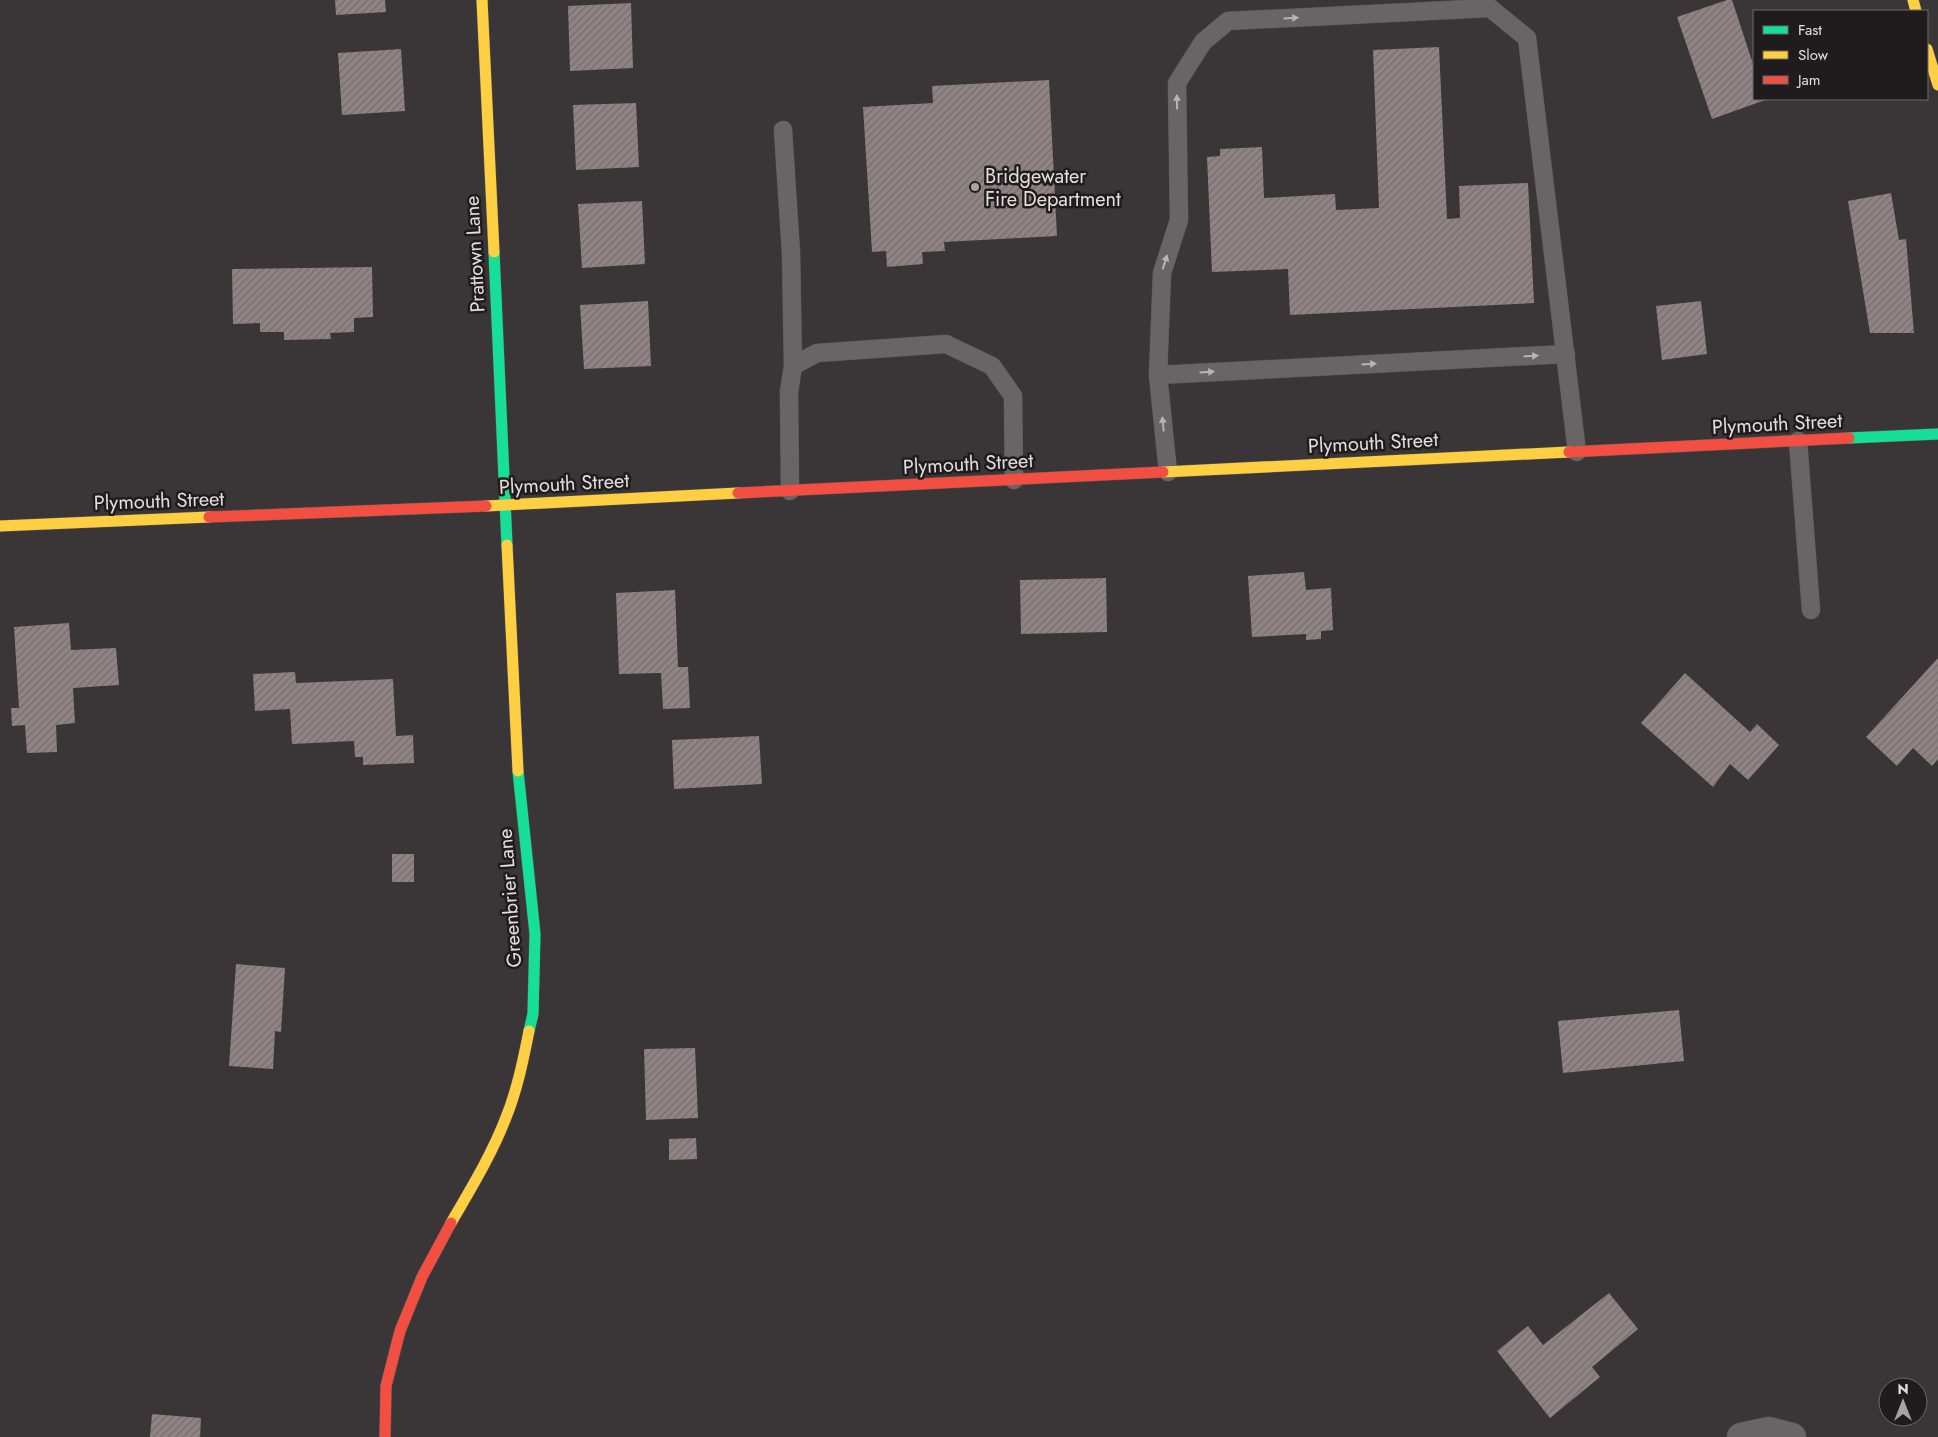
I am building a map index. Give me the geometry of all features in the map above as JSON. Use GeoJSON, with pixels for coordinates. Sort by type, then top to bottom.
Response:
{"type":"FeatureCollection","features":[{"type":"Feature","properties":{"kind":"main road","name":"Prattown Lane"},"geometry":{"type":"LineString","coordinates":[[482,0],[505,505]]}},
{"type":"Feature","properties":{"kind":"main road"},"geometry":{"type":"LineString","coordinates":[[1928,52],[1938,85]]}},
{"type":"Feature","properties":{"kind":"main road","name":"Plymouth Street"},"geometry":{"type":"LineString","coordinates":[[0,526],[790,492],[1938,434]]}},
{"type":"Feature","properties":{"kind":"main road","name":"Greenbrier Lane"},"geometry":{"type":"LineString","coordinates":[[385,1437],[386,1386],[394,1350],[409,1305],[489,1155],[505,1121],[519,1077],[533,1014],[535,934],[518,770],[505,505]]}},
{"type":"Feature","properties":{"kind":"street"},"geometry":{"type":"LineString","coordinates":[[1741,1437],[1768,1431],[1792,1437]]}},
{"type":"Feature","properties":{"kind":"lane"},"geometry":{"type":"LineString","coordinates":[[1168,472],[1158,375],[1162,274],[1179,220],[1177,83],[1203,42],[1228,22],[1490,8],[1527,38],[1577,452]]}},
{"type":"Feature","properties":{"kind":"lane"},"geometry":{"type":"LineString","coordinates":[[783,130],[791,253],[793,366],[789,392],[790,492]]}},
{"type":"Feature","properties":{"kind":"lane"},"geometry":{"type":"LineString","coordinates":[[793,366],[817,353],[946,344],[992,366],[1013,396],[1014,480]]}},
{"type":"Feature","properties":{"kind":"lane"},"geometry":{"type":"LineString","coordinates":[[1158,375],[1566,354]]}},
{"type":"Feature","properties":{"kind":"lane"},"geometry":{"type":"LineString","coordinates":[[1798,442],[1811,610]]}},
{"type":"Feature","properties":{"kind":"building"},"geometry":{"type":"Polygon","coordinates":[[[335,0],[385,0],[386,12],[336,15],[335,0]]]}},
{"type":"Feature","properties":{"kind":"building"},"geometry":{"type":"Polygon","coordinates":[[[1732,0],[1753,64],[1753,100],[1765,100],[1712,119],[1677,17],[1732,0]]]}},
{"type":"Feature","properties":{"kind":"building"},"geometry":{"type":"Polygon","coordinates":[[[631,3],[633,68],[570,71],[568,6],[631,3]]]}},
{"type":"Feature","properties":{"kind":"building"},"geometry":{"type":"Polygon","coordinates":[[[1439,47],[1447,219],[1460,218],[1459,186],[1528,183],[1534,303],[1290,315],[1288,269],[1212,272],[1207,157],[1220,156],[1220,149],[1262,147],[1264,198],[1335,194],[1336,210],[1379,208],[1373,50],[1439,47]]]}},
{"type":"Feature","properties":{"kind":"building"},"geometry":{"type":"Polygon","coordinates":[[[401,49],[405,111],[342,115],[338,53],[401,49]]]}},
{"type":"Feature","properties":{"kind":"building"},"geometry":{"type":"Polygon","coordinates":[[[1049,80],[1057,236],[944,242],[945,251],[922,252],[923,264],[887,267],[886,251],[872,252],[863,107],[933,103],[932,86],[1049,80]]]}},
{"type":"Feature","properties":{"kind":"building"},"geometry":{"type":"Polygon","coordinates":[[[636,103],[639,167],[576,170],[573,105],[636,103]]]}},
{"type":"Feature","properties":{"kind":"building"},"geometry":{"type":"Polygon","coordinates":[[[1891,193],[1899,240],[1906,239],[1914,333],[1870,333],[1848,201],[1891,193]]]}},
{"type":"Feature","properties":{"kind":"building"},"geometry":{"type":"Polygon","coordinates":[[[642,201],[645,264],[582,268],[578,204],[642,201]]]}},
{"type":"Feature","properties":{"kind":"building"},"geometry":{"type":"Polygon","coordinates":[[[372,267],[373,317],[354,318],[354,332],[330,333],[331,339],[284,340],[284,332],[260,332],[260,323],[233,324],[232,269],[372,267]]]}},
{"type":"Feature","properties":{"kind":"building"},"geometry":{"type":"Polygon","coordinates":[[[648,301],[651,366],[584,369],[580,305],[648,301]]]}},
{"type":"Feature","properties":{"kind":"building"},"geometry":{"type":"Polygon","coordinates":[[[1701,301],[1707,354],[1662,360],[1656,306],[1701,301]]]}},
{"type":"Feature","properties":{"kind":"building"},"geometry":{"type":"Polygon","coordinates":[[[1304,572],[1306,590],[1331,588],[1333,630],[1321,631],[1321,639],[1306,640],[1306,634],[1252,637],[1248,576],[1304,572]]]}},
{"type":"Feature","properties":{"kind":"building"},"geometry":{"type":"Polygon","coordinates":[[[1106,578],[1107,632],[1021,634],[1020,580],[1106,578]]]}},
{"type":"Feature","properties":{"kind":"building"},"geometry":{"type":"Polygon","coordinates":[[[675,590],[678,667],[688,667],[690,708],[663,709],[661,673],[619,674],[616,593],[675,590]]]}},
{"type":"Feature","properties":{"kind":"building"},"geometry":{"type":"Polygon","coordinates":[[[69,623],[71,650],[116,648],[119,685],[73,688],[75,723],[56,725],[57,752],[27,753],[25,725],[12,726],[11,708],[19,708],[14,627],[69,623]]]}},
{"type":"Feature","properties":{"kind":"building"},"geometry":{"type":"Polygon","coordinates":[[[1938,658],[1938,759],[1932,766],[1913,748],[1897,766],[1866,737],[1938,658]]]}},
{"type":"Feature","properties":{"kind":"building"},"geometry":{"type":"Polygon","coordinates":[[[295,672],[296,683],[393,679],[396,736],[413,735],[414,763],[363,765],[363,757],[355,757],[354,741],[292,744],[290,709],[255,711],[253,674],[295,672]]]}},
{"type":"Feature","properties":{"kind":"building"},"geometry":{"type":"Polygon","coordinates":[[[1685,673],[1750,732],[1757,724],[1779,745],[1748,780],[1730,764],[1713,787],[1641,723],[1685,673]]]}},
{"type":"Feature","properties":{"kind":"building"},"geometry":{"type":"Polygon","coordinates":[[[759,736],[762,784],[674,789],[672,740],[759,736]]]}},
{"type":"Feature","properties":{"kind":"building"},"geometry":{"type":"Polygon","coordinates":[[[392,854],[414,854],[414,882],[392,882],[392,854]]]}},
{"type":"Feature","properties":{"kind":"building"},"geometry":{"type":"Polygon","coordinates":[[[236,964],[285,968],[281,1032],[275,1031],[273,1069],[229,1066],[236,964]]]}},
{"type":"Feature","properties":{"kind":"building"},"geometry":{"type":"Polygon","coordinates":[[[1679,1010],[1684,1061],[1563,1073],[1558,1021],[1679,1010]]]}},
{"type":"Feature","properties":{"kind":"building"},"geometry":{"type":"Polygon","coordinates":[[[695,1048],[698,1118],[646,1120],[644,1049],[695,1048]]]}},
{"type":"Feature","properties":{"kind":"building"},"geometry":{"type":"Polygon","coordinates":[[[696,1138],[697,1159],[669,1160],[669,1139],[696,1138]]]}},
{"type":"Feature","properties":{"kind":"building"},"geometry":{"type":"Polygon","coordinates":[[[1609,1293],[1638,1329],[1592,1367],[1600,1377],[1550,1418],[1497,1351],[1528,1326],[1543,1345],[1609,1293]]]}},
{"type":"Feature","properties":{"kind":"building"},"geometry":{"type":"Polygon","coordinates":[[[152,1414],[201,1418],[200,1437],[150,1437],[152,1414]]]}},
{"type":"Feature","properties":{"kind":"traffic: fast"},"geometry":{"type":"LineString","coordinates":[[494,252],[507,545]]}},
{"type":"Feature","properties":{"kind":"traffic: fast"},"geometry":{"type":"LineString","coordinates":[[1849,438],[1938,434]]}},
{"type":"Feature","properties":{"kind":"traffic: fast"},"geometry":{"type":"LineString","coordinates":[[518,771],[535,934],[533,1014],[529,1031]]}},
{"type":"Feature","properties":{"kind":"traffic: slow"},"geometry":{"type":"LineString","coordinates":[[482,0],[494,252]]}},
{"type":"Feature","properties":{"kind":"traffic: slow"},"geometry":{"type":"LineString","coordinates":[[1913,0],[1916,10]]}},
{"type":"Feature","properties":{"kind":"traffic: slow"},"geometry":{"type":"LineString","coordinates":[[1928,52],[1938,85]]}},
{"type":"Feature","properties":{"kind":"traffic: slow"},"geometry":{"type":"LineString","coordinates":[[1163,472],[1569,452]]}},
{"type":"Feature","properties":{"kind":"traffic: slow"},"geometry":{"type":"LineString","coordinates":[[486,506],[738,493]]}},
{"type":"Feature","properties":{"kind":"traffic: slow"},"geometry":{"type":"LineString","coordinates":[[0,526],[209,517]]}},
{"type":"Feature","properties":{"kind":"traffic: slow"},"geometry":{"type":"LineString","coordinates":[[507,545],[518,771]]}},
{"type":"Feature","properties":{"kind":"traffic: slow"},"geometry":{"type":"LineString","coordinates":[[451,1223],[487,1160],[505,1120],[522,1065],[529,1031]]}},
{"type":"Feature","properties":{"kind":"traffic: jam"},"geometry":{"type":"LineString","coordinates":[[1569,452],[1849,438]]}},
{"type":"Feature","properties":{"kind":"traffic: jam"},"geometry":{"type":"LineString","coordinates":[[738,493],[1163,472]]}},
{"type":"Feature","properties":{"kind":"traffic: jam"},"geometry":{"type":"LineString","coordinates":[[209,517],[486,506]]}},
{"type":"Feature","properties":{"kind":"traffic: jam"},"geometry":{"type":"LineString","coordinates":[[385,1437],[386,1386],[400,1331],[422,1277],[451,1223]]}},
{"type":"Feature","properties":{"kind":"place","name":"Bridgewater Fire Department"},"geometry":{"type":"Point","coordinates":[975,187]}}]}
